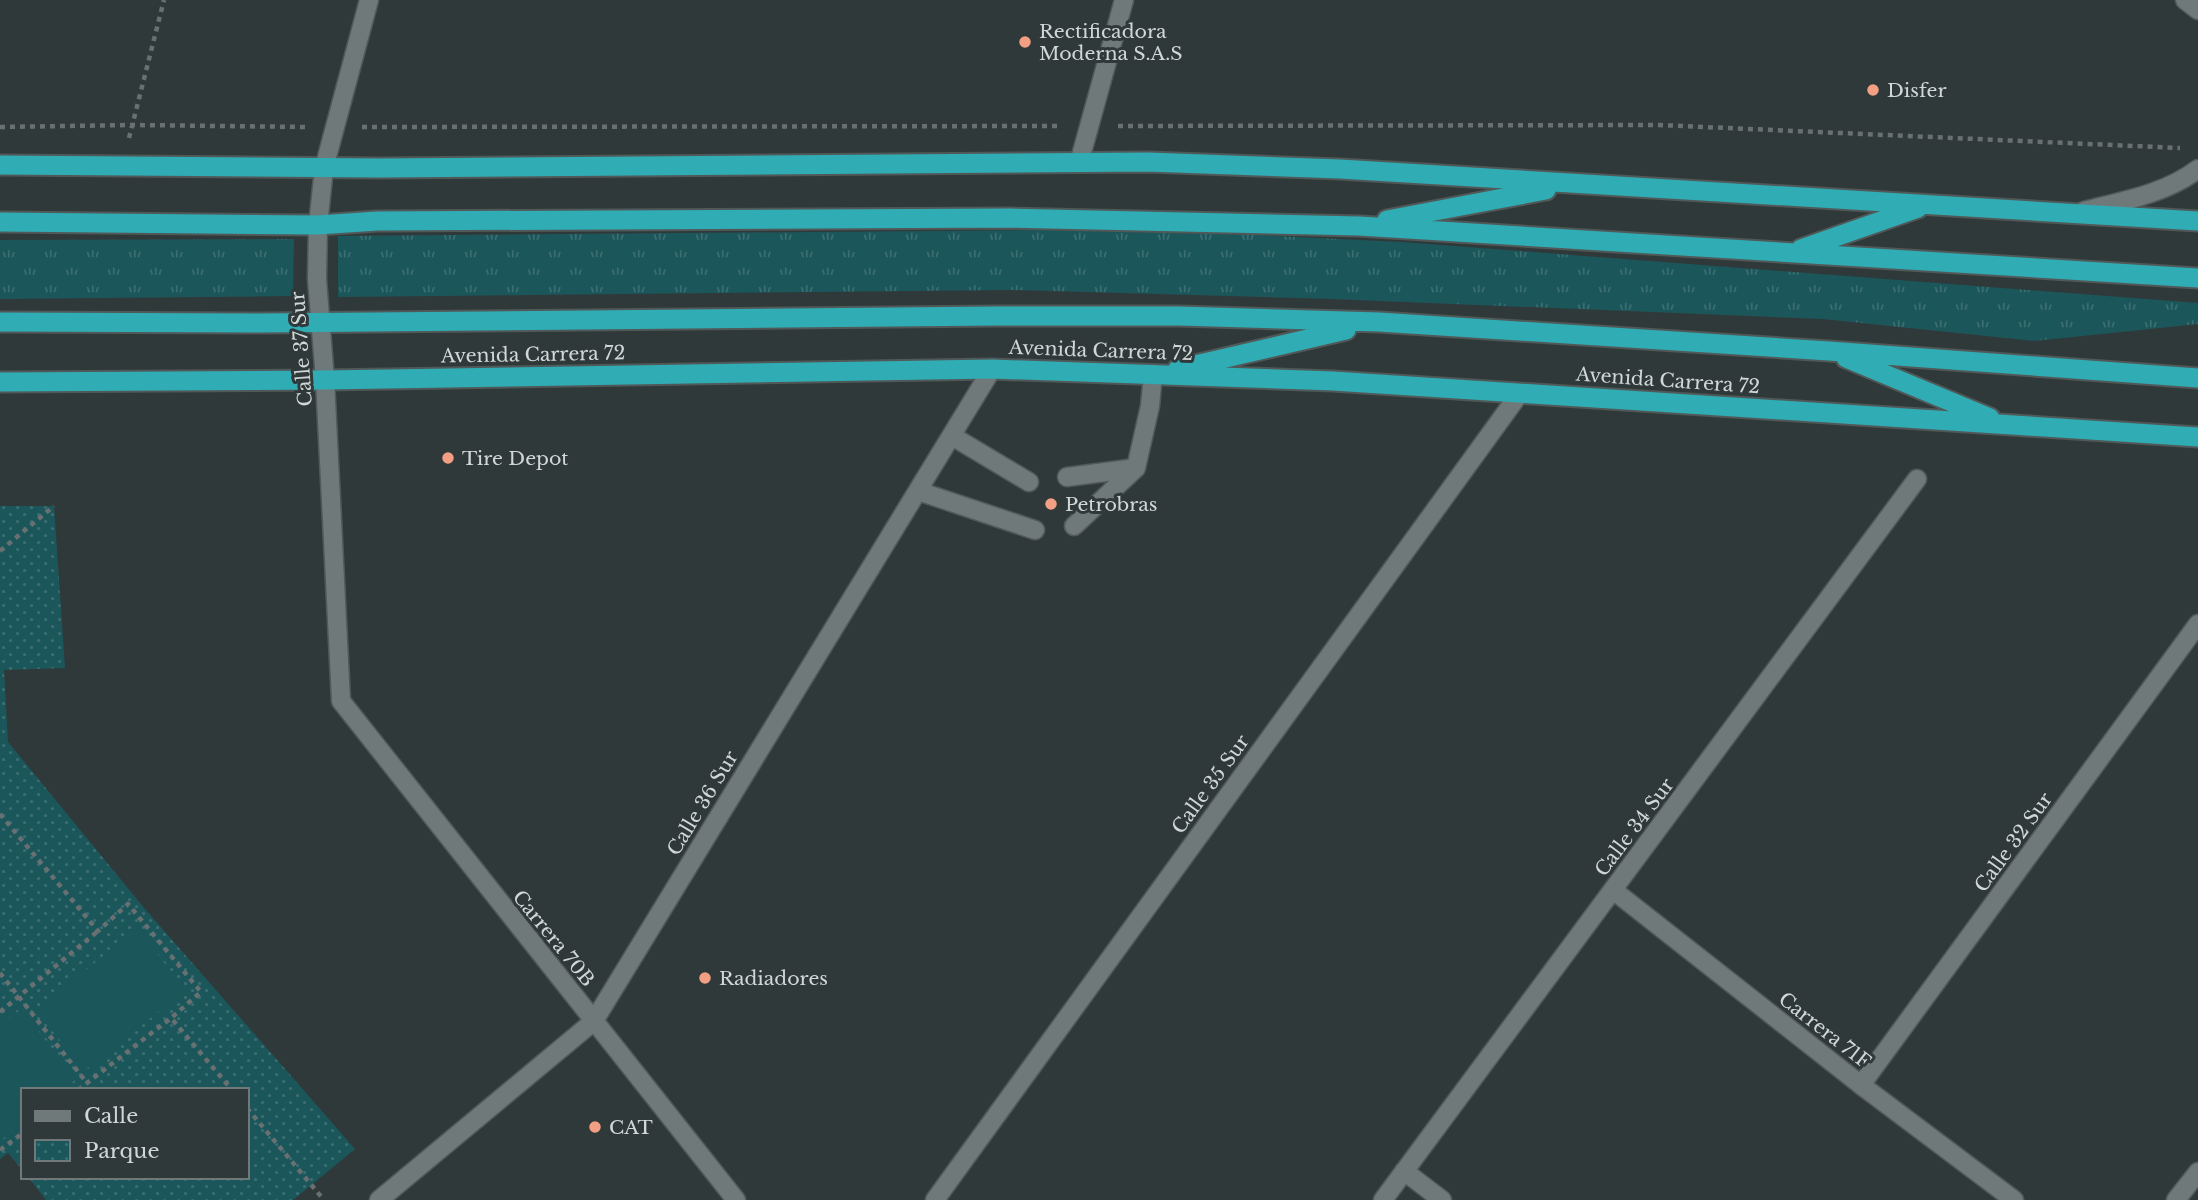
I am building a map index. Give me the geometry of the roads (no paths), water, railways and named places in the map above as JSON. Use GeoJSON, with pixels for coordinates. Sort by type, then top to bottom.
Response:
{"type":"FeatureCollection","features":[{"type":"Feature","properties":{"kind":"highway"},"geometry":{"type":"LineString","coordinates":[[0,165],[324,168],[1221,164],[2198,221]]}},
{"type":"Feature","properties":{"kind":"highway"},"geometry":{"type":"LineString","coordinates":[[1359,226],[1575,184]]}},
{"type":"Feature","properties":{"kind":"highway"},"geometry":{"type":"LineString","coordinates":[[1795,251],[1926,205]]}},
{"type":"Feature","properties":{"kind":"highway"},"geometry":{"type":"LineString","coordinates":[[0,222],[318,225],[377,221],[1009,218],[1359,226],[2198,278]]}},
{"type":"Feature","properties":{"kind":"highway","name":"Avenida Carrera 72"},"geometry":{"type":"LineString","coordinates":[[0,322],[319,323],[1179,316],[1379,322],[2198,378]]}},
{"type":"Feature","properties":{"kind":"highway"},"geometry":{"type":"LineString","coordinates":[[1153,374],[1379,322]]}},
{"type":"Feature","properties":{"kind":"highway"},"geometry":{"type":"LineString","coordinates":[[1829,351],[2003,424]]}},
{"type":"Feature","properties":{"kind":"highway","name":"Avenida Carrera 72"},"geometry":{"type":"LineString","coordinates":[[0,382],[325,380],[992,369],[1333,381],[2198,437]]}},
{"type":"Feature","properties":{"kind":"street","name":"Calle 37 Sur"},"geometry":{"type":"LineString","coordinates":[[341,701],[325,380],[319,323],[318,225],[324,168],[369,0]]}},
{"type":"Feature","properties":{"kind":"street"},"geometry":{"type":"LineString","coordinates":[[1079,163],[1124,0]]}},
{"type":"Feature","properties":{"kind":"street"},"geometry":{"type":"LineString","coordinates":[[2185,0],[2198,10]]}},
{"type":"Feature","properties":{"kind":"street"},"geometry":{"type":"LineString","coordinates":[[2074,214],[2142,196],[2170,185],[2198,169]]}},
{"type":"Feature","properties":{"kind":"street","name":"Calle 36 Sur"},"geometry":{"type":"LineString","coordinates":[[379,1200],[594,1021],[992,369]]}},
{"type":"Feature","properties":{"kind":"street"},"geometry":{"type":"LineString","coordinates":[[1074,526],[1136,468],[1150,406],[1153,374]]}},
{"type":"Feature","properties":{"kind":"street","name":"Calle 35 Sur"},"geometry":{"type":"LineString","coordinates":[[935,1200],[1520,393]]}},
{"type":"Feature","properties":{"kind":"street"},"geometry":{"type":"LineString","coordinates":[[952,436],[1029,482]]}},
{"type":"Feature","properties":{"kind":"street"},"geometry":{"type":"LineString","coordinates":[[1067,477],[1136,468]]}},
{"type":"Feature","properties":{"kind":"street","name":"Calle 34 Sur"},"geometry":{"type":"LineString","coordinates":[[1383,1200],[1917,479]]}},
{"type":"Feature","properties":{"kind":"street"},"geometry":{"type":"LineString","coordinates":[[918,491],[1035,530]]}},
{"type":"Feature","properties":{"kind":"street","name":"Calle 32 Sur"},"geometry":{"type":"LineString","coordinates":[[1861,1085],[2198,624]]}},
{"type":"Feature","properties":{"kind":"street","name":"Carrera 70B"},"geometry":{"type":"LineString","coordinates":[[341,701],[736,1200]]}},
{"type":"Feature","properties":{"kind":"street","name":"Carrera 71F"},"geometry":{"type":"LineString","coordinates":[[1613,890],[1861,1085],[2014,1200]]}},
{"type":"Feature","properties":{"kind":"street"},"geometry":{"type":"LineString","coordinates":[[1404,1171],[1442,1200]]}},
{"type":"Feature","properties":{"kind":"street"},"geometry":{"type":"LineString","coordinates":[[2176,1200],[2198,1172]]}},
{"type":"Feature","properties":{"kind":"place","name":"Rectificadora Moderna S.A.S"},"geometry":{"type":"Point","coordinates":[1025,42]}},
{"type":"Feature","properties":{"kind":"place","name":"Disfer"},"geometry":{"type":"Point","coordinates":[1873,90]}},
{"type":"Feature","properties":{"kind":"place","name":"Tire Depot"},"geometry":{"type":"Point","coordinates":[448,458]}},
{"type":"Feature","properties":{"kind":"place","name":"Petrobras"},"geometry":{"type":"Point","coordinates":[1051,504]}},
{"type":"Feature","properties":{"kind":"place","name":"Radiadores"},"geometry":{"type":"Point","coordinates":[705,978]}},
{"type":"Feature","properties":{"kind":"place","name":"CAT"},"geometry":{"type":"Point","coordinates":[595,1127]}}]}
